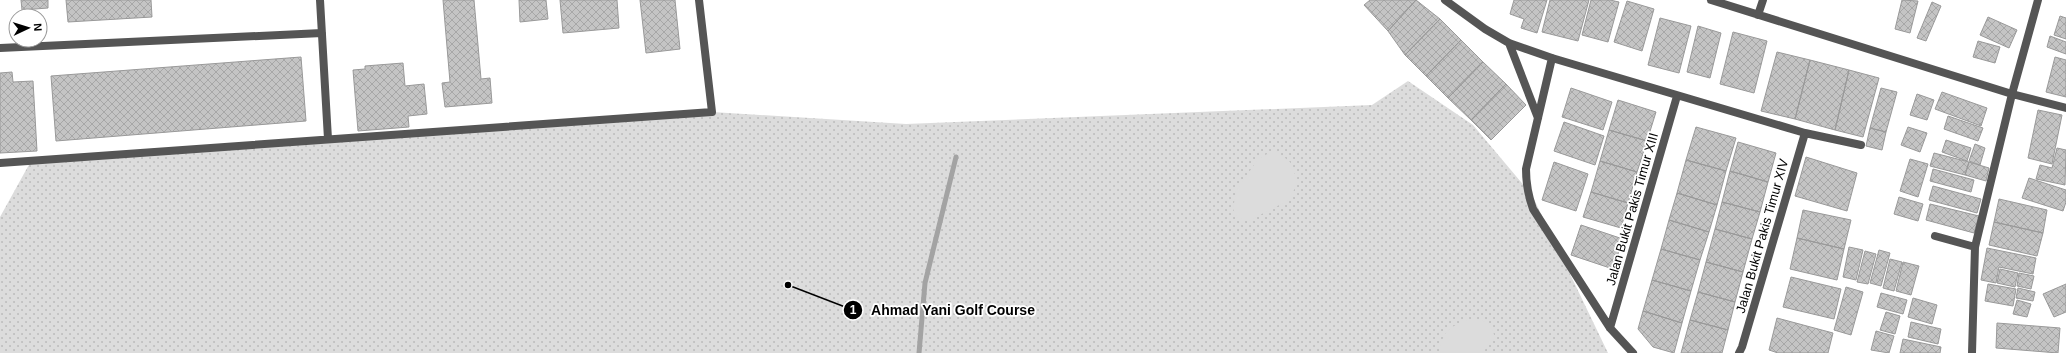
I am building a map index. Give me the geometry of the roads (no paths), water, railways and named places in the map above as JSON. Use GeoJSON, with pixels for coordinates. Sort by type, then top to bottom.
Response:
{"type":"FeatureCollection","features":[{"type":"Feature","properties":{"kind":"street"},"geometry":{"type":"LineString","coordinates":[[320,0],[328,139]]}},
{"type":"Feature","properties":{"kind":"street"},"geometry":{"type":"LineString","coordinates":[[0,163],[712,112],[699,0]]}},
{"type":"Feature","properties":{"kind":"street"},"geometry":{"type":"LineString","coordinates":[[1445,0],[1485,30],[1509,42],[1552,58],[1805,133],[1861,145]]}},
{"type":"Feature","properties":{"kind":"street"},"geometry":{"type":"LineString","coordinates":[[1711,0],[1758,16],[1927,66],[2012,94],[2066,108]]}},
{"type":"Feature","properties":{"kind":"street"},"geometry":{"type":"LineString","coordinates":[[1758,16],[1763,0]]}},
{"type":"Feature","properties":{"kind":"street"},"geometry":{"type":"LineString","coordinates":[[1972,353],[1974,247],[2012,94],[2038,0]]}},
{"type":"Feature","properties":{"kind":"street"},"geometry":{"type":"LineString","coordinates":[[0,48],[322,33]]}},
{"type":"Feature","properties":{"kind":"street"},"geometry":{"type":"LineString","coordinates":[[1509,42],[1538,118]]}},
{"type":"Feature","properties":{"kind":"street"},"geometry":{"type":"LineString","coordinates":[[1552,58],[1526,169],[1526,182],[1529,198],[1534,209],[1610,328],[1633,353]]}},
{"type":"Feature","properties":{"kind":"street","name":"Jalan Bukit Pakis Timur XIII"},"geometry":{"type":"LineString","coordinates":[[1610,328],[1678,96]]}},
{"type":"Feature","properties":{"kind":"street","name":"Jalan Bukit Pakis Timur XIV"},"geometry":{"type":"LineString","coordinates":[[1740,350],[1805,133]]}},
{"type":"Feature","properties":{"kind":"street"},"geometry":{"type":"LineString","coordinates":[[1935,236],[1974,247]]}},
{"type":"Feature","properties":{"kind":"waterway"},"geometry":{"type":"LineString","coordinates":[[919,353],[925,283],[956,157]]}},
{"type":"Feature","properties":{"kind":"place","name":"Ahmad Yani Golf Course"},"geometry":{"type":"Point","coordinates":[788,285]}}]}
